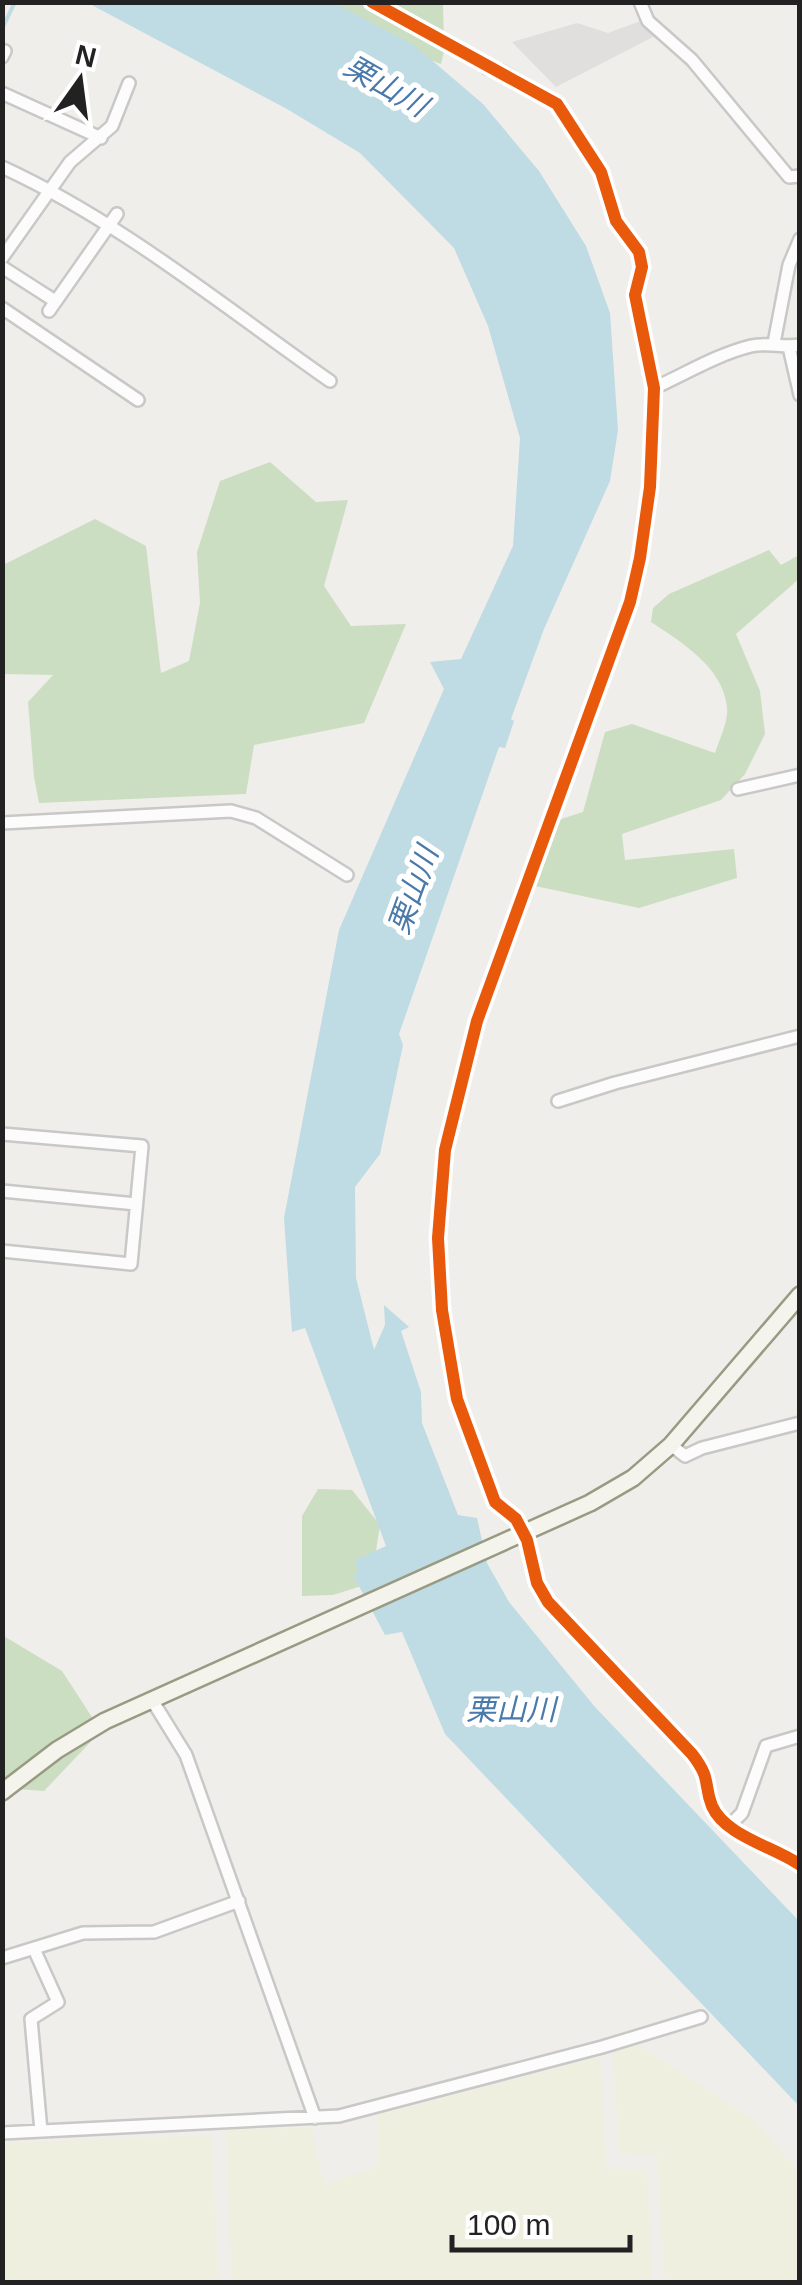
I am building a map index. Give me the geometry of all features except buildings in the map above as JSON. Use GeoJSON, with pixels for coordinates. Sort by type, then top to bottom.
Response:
{"type":"FeatureCollection","features":[{"type":"Feature","properties":{"kind":"street"},"geometry":{"type":"LineString","coordinates":[[640,2],[648,20],[692,60],[789,177],[800,176]]}},
{"type":"Feature","properties":{"kind":"street"},"geometry":{"type":"LineString","coordinates":[[487,68],[557,104],[601,172],[616,221],[640,252],[642,266],[635,295],[654,388],[747,347],[774,342],[794,346],[800,395]]}},
{"type":"Feature","properties":{"kind":"street"},"geometry":{"type":"LineString","coordinates":[[2,258],[70,162],[112,126],[128,84]]}},
{"type":"Feature","properties":{"kind":"street"},"geometry":{"type":"LineString","coordinates":[[2,93],[101,138]]}},
{"type":"Feature","properties":{"kind":"street"},"geometry":{"type":"LineString","coordinates":[[4,170],[49,188],[108,226],[330,381]]}},
{"type":"Feature","properties":{"kind":"street"},"geometry":{"type":"LineString","coordinates":[[2,267],[52,306],[117,214]]}},
{"type":"Feature","properties":{"kind":"street"},"geometry":{"type":"LineString","coordinates":[[774,342],[789,265],[800,239]]}},
{"type":"Feature","properties":{"kind":"street"},"geometry":{"type":"LineString","coordinates":[[2,308],[138,400]]}},
{"type":"Feature","properties":{"kind":"street"},"geometry":{"type":"LineString","coordinates":[[738,789],[800,775]]}},
{"type":"Feature","properties":{"kind":"street"},"geometry":{"type":"LineString","coordinates":[[2,824],[231,811],[256,818],[347,875]]}},
{"type":"Feature","properties":{"kind":"street"},"geometry":{"type":"LineString","coordinates":[[558,1101],[800,1036]]}},
{"type":"Feature","properties":{"kind":"street"},"geometry":{"type":"LineString","coordinates":[[2,1134],[142,1146],[132,1264],[2,1251]]}},
{"type":"Feature","properties":{"kind":"street"},"geometry":{"type":"LineString","coordinates":[[2,1191],[136,1204]]}},
{"type":"Feature","properties":{"kind":"street"},"geometry":{"type":"LineString","coordinates":[[2,1792],[57,1750],[105,1721],[590,1503],[633,1478],[671,1445],[800,1295]]}},
{"type":"Feature","properties":{"kind":"street"},"geometry":{"type":"LineString","coordinates":[[671,1445],[685,1456],[800,1423]]}},
{"type":"Feature","properties":{"kind":"street"},"geometry":{"type":"LineString","coordinates":[[152,1700],[186,1755],[315,2118]]}},
{"type":"Feature","properties":{"kind":"street"},"geometry":{"type":"LineString","coordinates":[[728,1826],[742,1813],[766,1746],[800,1736]]}},
{"type":"Feature","properties":{"kind":"street"},"geometry":{"type":"LineString","coordinates":[[2,1958],[83,1933],[154,1932],[239,1901]]}},
{"type":"Feature","properties":{"kind":"street"},"geometry":{"type":"LineString","coordinates":[[34,1949],[58,2002],[32,2020],[41,2131]]}},
{"type":"Feature","properties":{"kind":"street"},"geometry":{"type":"LineString","coordinates":[[2,2132],[339,2116],[701,2017]]}},
{"type":"Feature","properties":{"kind":"green space"},"geometry":{"type":"Polygon","coordinates":[[[274,3],[443,3],[441,64],[274,3]]]}},
{"type":"Feature","properties":{"kind":"green space"},"geometry":{"type":"Polygon","coordinates":[[[270,462],[316,502],[348,500],[324,586],[351,626],[406,624],[364,723],[254,745],[246,794],[39,803],[28,702],[53,675],[3,674],[3,565],[95,519],[146,546],[161,673],[189,661],[200,603],[197,552],[220,481],[270,462]]]}},
{"type":"Feature","properties":{"kind":"green space"},"geometry":{"type":"Polygon","coordinates":[[[769,550],[781,565],[799,555],[799,579],[736,634],[760,691],[765,734],[745,774],[721,800],[622,834],[625,860],[734,849],[737,878],[639,908],[535,886],[558,820],[583,812],[605,732],[632,724],[715,753],[727,718],[724,693],[699,657],[651,622],[653,608],[669,594],[769,550]]]}},
{"type":"Feature","properties":{"kind":"green space"},"geometry":{"type":"Polygon","coordinates":[[[318,1489],[352,1490],[380,1525],[371,1583],[333,1595],[302,1596],[302,1516],[318,1489]]]}},
{"type":"Feature","properties":{"kind":"green space"},"geometry":{"type":"Polygon","coordinates":[[[2,1635],[62,1671],[101,1731],[44,1791],[3,1788],[2,1635]]]}},
{"type":"Feature","properties":{"kind":"green space"},"geometry":{"type":"Polygon","coordinates":[[[632,2041],[752,2118],[799,2172],[799,2282],[665,2282],[657,2155],[619,2154],[613,2048],[632,2041]]]}},
{"type":"Feature","properties":{"kind":"green space"},"geometry":{"type":"Polygon","coordinates":[[[600,2057],[606,2168],[647,2170],[652,2282],[232,2282],[226,2129],[311,2128],[324,2184],[378,2167],[378,2115],[600,2057]]]}},
{"type":"Feature","properties":{"kind":"green space"},"geometry":{"type":"Polygon","coordinates":[[[212,2135],[218,2282],[3,2282],[3,2143],[212,2135]]]}},
{"type":"Feature","properties":{"kind":"shaded area"},"geometry":{"type":"Polygon","coordinates":[[[643,20],[655,36],[556,87],[512,42],[577,23],[608,33],[643,20]]]}},
{"type":"Feature","properties":{"kind":"water","name":"栗山川"},"geometry":{"type":"Polygon","coordinates":[[[88,3],[334,3],[414,45],[483,104],[539,171],[586,246],[610,313],[618,430],[610,481],[544,629],[511,719],[514,721],[505,748],[499,747],[399,1034],[403,1045],[380,1154],[355,1187],[356,1278],[374,1350],[385,1325],[384,1305],[409,1327],[401,1331],[421,1392],[422,1423],[458,1515],[477,1518],[487,1563],[509,1602],[595,1707],[799,1921],[799,2106],[445,1734],[402,1632],[385,1635],[353,1575],[358,1572],[355,1560],[386,1546],[305,1328],[292,1332],[284,1218],[339,930],[444,689],[430,662],[461,659],[513,546],[520,438],[488,326],[454,248],[360,153],[287,109],[88,3]]]}},
{"type":"Feature","properties":{"kind":"waterway"},"geometry":{"type":"LineString","coordinates":[[2,29],[15,2]]}},
{"type":"Feature","properties":{"kind":"cycle path"},"geometry":{"type":"LineString","coordinates":[[372,2],[557,104],[601,172],[616,221],[639,252],[642,267],[635,295],[654,388],[650,487],[630,602],[477,1021],[445,1150],[438,1238],[442,1310],[457,1399],[495,1502],[516,1519],[527,1540],[537,1583],[548,1602],[692,1754],[705,1776],[718,1816],[739,1833],[800,1865]]}}]}
